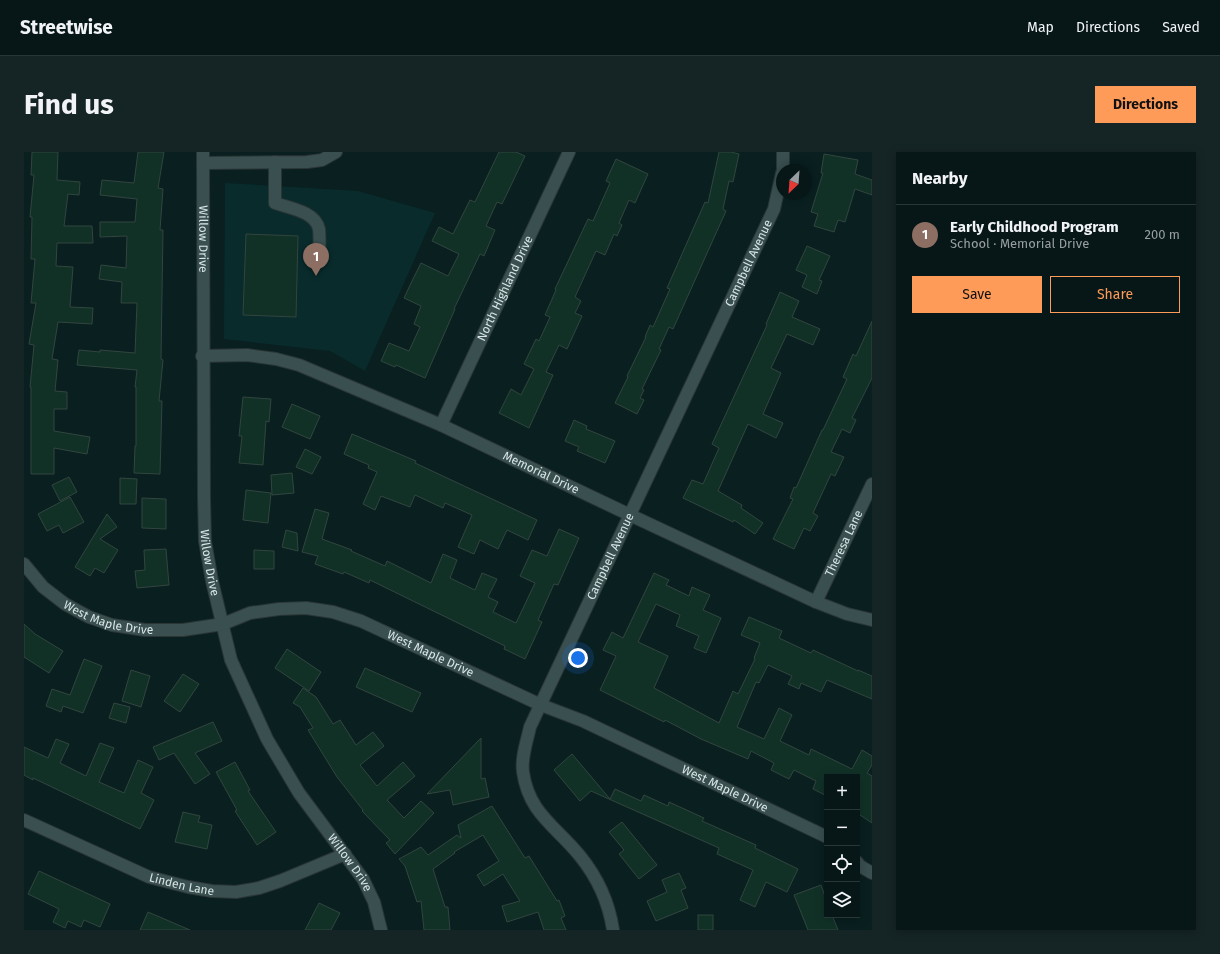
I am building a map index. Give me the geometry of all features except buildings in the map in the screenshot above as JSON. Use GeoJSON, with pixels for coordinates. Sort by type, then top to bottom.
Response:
{"type":"FeatureCollection","features":[{"type":"Feature","properties":{"kind":"street"},"geometry":{"type":"LineString","coordinates":[[203,158],[275,162],[322,160],[336,152]]}},
{"type":"Feature","properties":{"kind":"street","name":"North Highland Drive"},"geometry":{"type":"LineString","coordinates":[[441,425],[569,152]]}},
{"type":"Feature","properties":{"kind":"street"},"geometry":{"type":"LineString","coordinates":[[783,152],[783,164]]}},
{"type":"Feature","properties":{"kind":"street","name":"Willow Drive"},"geometry":{"type":"LineString","coordinates":[[203,158],[202,356],[204,498],[205,541],[212,581],[231,660],[267,739],[299,793],[363,879],[374,902],[381,930]]}},
{"type":"Feature","properties":{"kind":"street"},"geometry":{"type":"LineString","coordinates":[[275,162],[275,203],[309,215],[314,220],[319,228],[320,257]]}},
{"type":"Feature","properties":{"kind":"street","name":"Campbell Avenue"},"geometry":{"type":"LineString","coordinates":[[613,930],[606,898],[594,877],[580,856],[539,812],[528,792],[523,771],[524,750],[530,727],[774,209],[776,200]]}},
{"type":"Feature","properties":{"kind":"street","name":"Memorial Drive"},"geometry":{"type":"LineString","coordinates":[[202,356],[247,355],[276,359],[299,365],[441,425],[816,602],[847,614],[872,620]]}},
{"type":"Feature","properties":{"kind":"street","name":"Theresa Lane"},"geometry":{"type":"LineString","coordinates":[[816,602],[872,484]]}},
{"type":"Feature","properties":{"kind":"street","name":"West Maple Drive"},"geometry":{"type":"LineString","coordinates":[[25,565],[43,587],[65,604],[89,617],[112,625],[145,630],[175,630],[222,624],[250,614],[279,609],[306,608],[333,612],[361,621],[541,705],[583,721],[824,836]]}},
{"type":"Feature","properties":{"kind":"street","name":"Linden Lane"},"geometry":{"type":"LineString","coordinates":[[24,820],[149,877],[188,888],[212,891],[236,892],[260,888],[345,854]]}},
{"type":"Feature","properties":{"kind":"street"},"geometry":{"type":"LineString","coordinates":[[860,866],[872,873]]}},
{"type":"Feature","properties":{"kind":"shaded area"},"geometry":{"type":"Polygon","coordinates":[[[225,183],[358,191],[435,213],[365,371],[330,351],[224,339],[225,183]]]}},
{"type":"Feature","properties":{"kind":"place","name":"Early Childhood Program"},"geometry":{"type":"Point","coordinates":[316,276]}}]}
